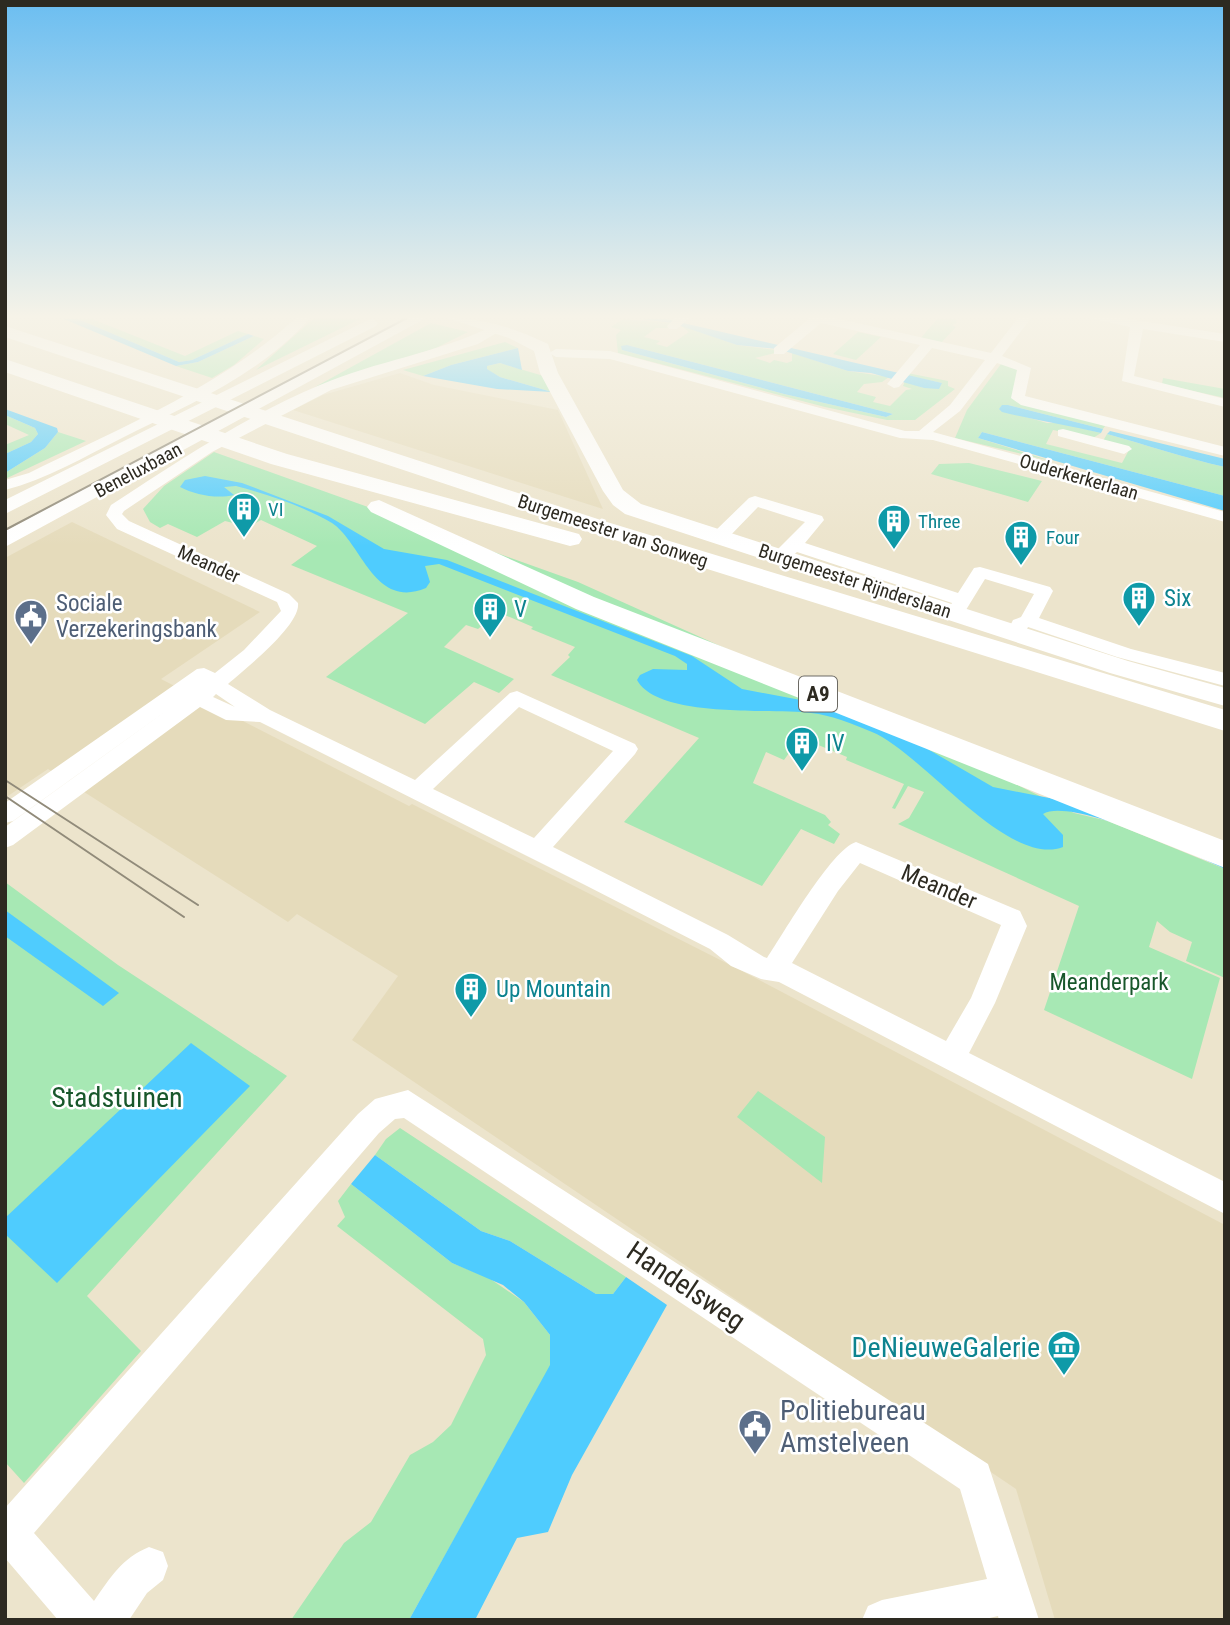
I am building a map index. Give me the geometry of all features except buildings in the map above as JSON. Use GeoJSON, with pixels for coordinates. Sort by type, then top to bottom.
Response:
{"type":"FeatureCollection","features":[{"type":"Feature","properties":{"kind":"highway","name":"A9"},"geometry":{"type":"LineString","coordinates":[[86,394],[237,449],[416,522],[585,603],[1225,855]]}},
{"type":"Feature","properties":{"kind":"highway","name":"Burgemeester van Sonweg"},"geometry":{"type":"LineString","coordinates":[[200,394],[597,527],[1225,721]]}},
{"type":"Feature","properties":{"kind":"highway","name":"Burgemeester van Sonweg"},"geometry":{"type":"LineString","coordinates":[[237,449],[607,549],[1225,740]]}},
{"type":"Feature","properties":{"kind":"main road","name":"Beneluxbaan"},"geometry":{"type":"LineString","coordinates":[[5,508],[229,394]]}},
{"type":"Feature","properties":{"kind":"main road","name":"Beneluxbaan"},"geometry":{"type":"LineString","coordinates":[[5,540],[277,394]]}},
{"type":"Feature","properties":{"kind":"main road","name":"Burgemeester Rijnderslaan"},"geometry":{"type":"LineString","coordinates":[[569,394],[620,501],[633,509],[719,537],[787,551],[1121,660],[1225,697]]}},
{"type":"Feature","properties":{"kind":"street"},"geometry":{"type":"LineString","coordinates":[[5,485],[35,476],[198,394]]}},
{"type":"Feature","properties":{"kind":"street","name":"Meander"},"geometry":{"type":"LineString","coordinates":[[6,832],[209,679],[251,654],[291,608],[283,598],[123,525],[114,515],[117,508],[198,454],[312,394]]}},
{"type":"Feature","properties":{"kind":"street","name":"Ouderkerkerlaan"},"geometry":{"type":"LineString","coordinates":[[754,394],[905,435],[930,433],[1225,517]]}},
{"type":"Feature","properties":{"kind":"street"},"geometry":{"type":"LineString","coordinates":[[930,433],[947,424],[949,414],[965,394]]}},
{"type":"Feature","properties":{"kind":"street"},"geometry":{"type":"LineString","coordinates":[[1017,394],[1018,398],[1026,402],[1105,433],[1124,449]]}},
{"type":"Feature","properties":{"kind":"street"},"geometry":{"type":"LineString","coordinates":[[1189,394],[1225,403]]}},
{"type":"Feature","properties":{"kind":"street"},"geometry":{"type":"LineString","coordinates":[[1063,433],[1105,433],[1224,449]]}},
{"type":"Feature","properties":{"kind":"street"},"geometry":{"type":"LineString","coordinates":[[719,537],[755,501],[816,520],[787,551]]}},
{"type":"Feature","properties":{"kind":"street"},"geometry":{"type":"LineString","coordinates":[[958,607],[980,572],[1044,591],[1021,627]]}},
{"type":"Feature","properties":{"kind":"street"},"geometry":{"type":"LineString","coordinates":[[1121,660],[1225,680]]}},
{"type":"Feature","properties":{"kind":"street"},"geometry":{"type":"LineString","coordinates":[[209,679],[263,715],[539,850],[719,942],[750,963],[761,968],[775,968],[1225,1199]]}},
{"type":"Feature","properties":{"kind":"street"},"geometry":{"type":"LineString","coordinates":[[190,694],[226,713],[263,715]]}},
{"type":"Feature","properties":{"kind":"street"},"geometry":{"type":"LineString","coordinates":[[418,790],[517,698],[626,749],[546,837],[539,850]]}},
{"type":"Feature","properties":{"kind":"street","name":"Meander"},"geometry":{"type":"LineString","coordinates":[[775,968],[829,884],[856,850],[1011,918],[1014,926],[1000,961],[952,1058]]}},
{"type":"Feature","properties":{"kind":"street","name":"Handelsweg"},"geometry":{"type":"LineString","coordinates":[[6,1533],[357,1136],[382,1110],[394,1103],[408,1104],[975,1477],[1015,1607]]}},
{"type":"Feature","properties":{"kind":"street"},"geometry":{"type":"LineString","coordinates":[[6,1533],[84,1620]]}},
{"type":"Feature","properties":{"kind":"street"},"geometry":{"type":"LineString","coordinates":[[105,1620],[134,1579],[149,1566]]}},
{"type":"Feature","properties":{"kind":"street"},"geometry":{"type":"LineString","coordinates":[[882,1620],[1015,1607]]}},
{"type":"Feature","properties":{"kind":"shaded area"},"geometry":{"type":"Polygon","coordinates":[[[478,394],[558,410],[603,509],[293,410],[323,395],[478,394]]]}},
{"type":"Feature","properties":{"kind":"shaded area"},"geometry":{"type":"Polygon","coordinates":[[[72,522],[260,612],[161,679],[409,806],[412,804],[742,971],[1225,1225],[1225,1620],[1055,1620],[1016,1489],[352,1040],[398,976],[297,914],[288,922],[48,769],[5,798],[5,558],[72,522]]]}},
{"type":"Feature","properties":{"kind":"green space"},"geometry":{"type":"Polygon","coordinates":[[[775,394],[886,417],[893,414],[815,394],[864,394],[876,397],[873,402],[890,406],[902,394],[949,394],[915,420],[887,420],[775,394]]]}},
{"type":"Feature","properties":{"kind":"green space"},"geometry":{"type":"Polygon","coordinates":[[[979,394],[1014,394],[1013,397],[1105,426],[1103,429],[1008,405],[999,409],[1047,423],[1061,423],[1101,433],[1093,438],[1053,430],[1046,444],[1122,463],[1129,450],[1103,441],[1107,434],[1225,467],[1225,496],[982,432],[978,438],[1051,461],[955,438],[967,410],[979,394]]]}},
{"type":"Feature","properties":{"kind":"green space"},"geometry":{"type":"Polygon","coordinates":[[[1206,394],[1225,394],[1225,398],[1206,394]]]}},
{"type":"Feature","properties":{"kind":"green space"},"geometry":{"type":"Polygon","coordinates":[[[5,415],[35,428],[38,434],[31,442],[5,454],[5,445],[29,435],[5,424],[5,415]]]}},
{"type":"Feature","properties":{"kind":"green space"},"geometry":{"type":"Polygon","coordinates":[[[58,432],[86,441],[5,479],[5,473],[45,448],[58,432]]]}},
{"type":"Feature","properties":{"kind":"green space","name":"Meanderpark"},"geometry":{"type":"Polygon","coordinates":[[[214,452],[578,582],[907,730],[1074,813],[1108,821],[1225,869],[1225,978],[1186,961],[1192,942],[1170,932],[1157,921],[1149,947],[1220,978],[1192,1079],[1044,1010],[1079,906],[898,824],[909,818],[924,792],[908,786],[895,809],[892,808],[904,784],[846,760],[847,757],[804,739],[800,747],[795,745],[784,760],[766,752],[753,783],[825,815],[831,822],[828,825],[840,834],[834,844],[801,829],[762,886],[624,822],[699,738],[551,675],[570,657],[568,655],[575,647],[498,612],[478,629],[466,625],[444,647],[514,679],[499,693],[474,682],[425,724],[326,677],[408,613],[291,565],[317,546],[261,520],[249,527],[225,521],[197,537],[168,524],[160,528],[150,522],[143,509],[164,486],[214,452]]]}},
{"type":"Feature","properties":{"kind":"green space"},"geometry":{"type":"Polygon","coordinates":[[[969,463],[1042,481],[1028,502],[931,474],[939,464],[969,463]]]}},
{"type":"Feature","properties":{"kind":"green space","name":"Stadstuinen"},"geometry":{"type":"Polygon","coordinates":[[[5,882],[118,965],[287,1076],[87,1296],[141,1351],[24,1483],[5,1462],[5,882]]]}},
{"type":"Feature","properties":{"kind":"green space"},"geometry":{"type":"Polygon","coordinates":[[[758,1091],[825,1137],[822,1183],[737,1117],[758,1091]]]}},
{"type":"Feature","properties":{"kind":"green space"},"geometry":{"type":"Polygon","coordinates":[[[400,1128],[626,1277],[613,1294],[596,1294],[510,1241],[481,1231],[375,1155],[386,1139],[400,1128]]]}},
{"type":"Feature","properties":{"kind":"green space"},"geometry":{"type":"Polygon","coordinates":[[[351,1184],[452,1263],[489,1278],[524,1302],[550,1335],[551,1365],[409,1620],[291,1620],[344,1543],[371,1522],[410,1455],[433,1442],[451,1425],[486,1355],[483,1339],[337,1226],[345,1217],[338,1201],[351,1184]]]}},
{"type":"Feature","properties":{"kind":"water"},"geometry":{"type":"Polygon","coordinates":[[[784,394],[815,394],[893,414],[886,417],[784,394]]]}},
{"type":"Feature","properties":{"kind":"water"},"geometry":{"type":"Polygon","coordinates":[[[1002,405],[1103,429],[1101,433],[1002,412],[999,409],[1002,405]]]}},
{"type":"Feature","properties":{"kind":"water"},"geometry":{"type":"Polygon","coordinates":[[[5,409],[57,428],[58,432],[45,448],[5,473],[5,454],[31,442],[38,434],[35,428],[5,415],[5,409]]]}},
{"type":"Feature","properties":{"kind":"water"},"geometry":{"type":"Polygon","coordinates":[[[1110,431],[1225,459],[1225,467],[1107,434],[1110,431]]]}},
{"type":"Feature","properties":{"kind":"water"},"geometry":{"type":"Polygon","coordinates":[[[982,432],[1225,496],[1225,511],[978,438],[982,432]]]}},
{"type":"Feature","properties":{"kind":"water"},"geometry":{"type":"Polygon","coordinates":[[[205,476],[242,483],[328,516],[384,549],[447,560],[692,656],[742,689],[822,704],[912,740],[993,787],[1080,804],[1225,861],[1225,869],[1132,830],[1079,813],[1058,811],[1043,814],[1063,835],[1063,847],[1041,849],[1017,841],[991,825],[893,744],[872,732],[819,714],[717,709],[668,701],[649,692],[637,680],[640,675],[653,669],[687,670],[687,664],[675,656],[439,564],[425,566],[430,582],[426,588],[408,592],[394,590],[381,582],[371,571],[343,532],[311,512],[236,486],[224,487],[234,495],[221,497],[199,494],[180,487],[185,480],[205,476]]]}},
{"type":"Feature","properties":{"kind":"water"},"geometry":{"type":"Polygon","coordinates":[[[5,910],[119,993],[103,1006],[5,936],[5,910]]]}},
{"type":"Feature","properties":{"kind":"water"},"geometry":{"type":"Polygon","coordinates":[[[191,1043],[250,1086],[57,1283],[5,1234],[5,1218],[191,1043]]]}},
{"type":"Feature","properties":{"kind":"water"},"geometry":{"type":"Polygon","coordinates":[[[375,1155],[481,1231],[510,1241],[596,1294],[613,1294],[626,1277],[667,1305],[572,1475],[548,1532],[517,1538],[475,1620],[409,1620],[550,1365],[550,1335],[524,1302],[503,1285],[452,1263],[351,1184],[375,1155]]]}},
{"type":"Feature","properties":{"kind":"tram line"},"geometry":{"type":"LineString","coordinates":[[5,530],[263,394]]}},
{"type":"Feature","properties":{"kind":"tram line"},"geometry":{"type":"LineString","coordinates":[[5,780],[198,905]]}},
{"type":"Feature","properties":{"kind":"tram line"},"geometry":{"type":"LineString","coordinates":[[5,796],[184,917]]}},
{"type":"Feature","properties":{"kind":"place","name":"VI"},"geometry":{"type":"Point","coordinates":[244,539]}},
{"type":"Feature","properties":{"kind":"place","name":"Three"},"geometry":{"type":"Point","coordinates":[894,551]}},
{"type":"Feature","properties":{"kind":"place","name":"Four"},"geometry":{"type":"Point","coordinates":[1021,567]}},
{"type":"Feature","properties":{"kind":"place","name":"Six"},"geometry":{"type":"Point","coordinates":[1139,628]}},
{"type":"Feature","properties":{"kind":"place","name":"V"},"geometry":{"type":"Point","coordinates":[490,639]}},
{"type":"Feature","properties":{"kind":"place","name":"Sociale Verzekeringsbank"},"geometry":{"type":"Point","coordinates":[31,646]}},
{"type":"Feature","properties":{"kind":"place","name":"IV"},"geometry":{"type":"Point","coordinates":[802,773]}},
{"type":"Feature","properties":{"kind":"place","name":"Up Mountain"},"geometry":{"type":"Point","coordinates":[471,1019]}},
{"type":"Feature","properties":{"kind":"place","name":"DeNieuweGalerie"},"geometry":{"type":"Point","coordinates":[1064,1377]}},
{"type":"Feature","properties":{"kind":"place","name":"Politiebureau Amstelveen"},"geometry":{"type":"Point","coordinates":[755,1456]}}]}
